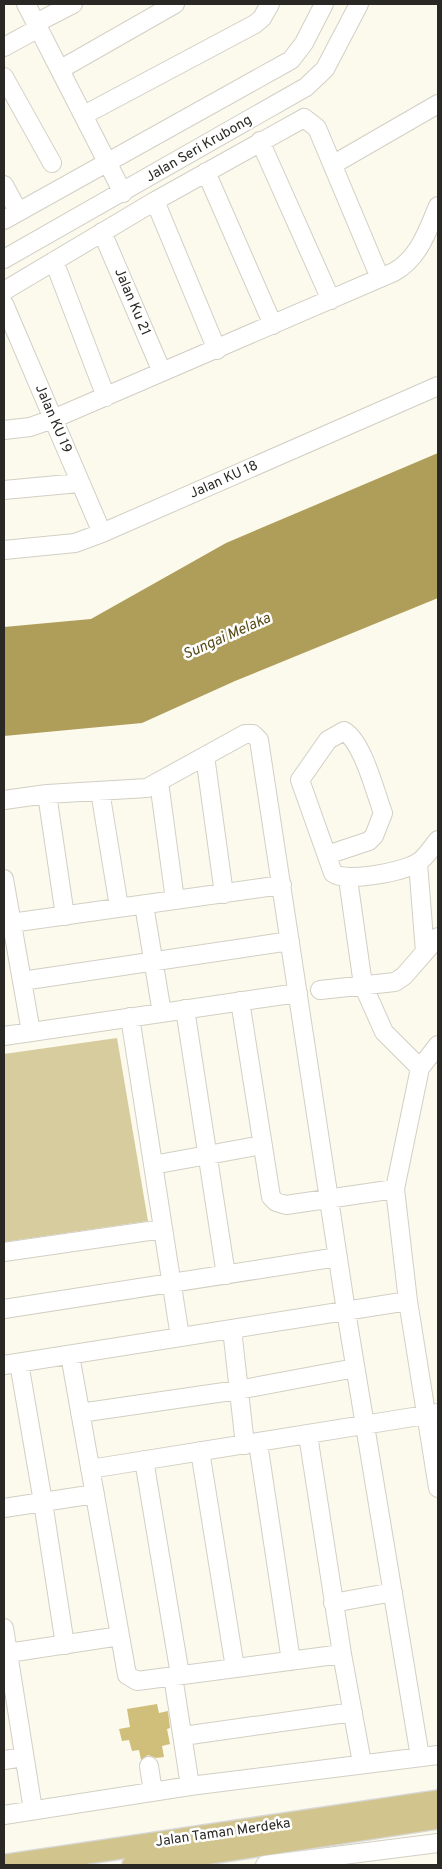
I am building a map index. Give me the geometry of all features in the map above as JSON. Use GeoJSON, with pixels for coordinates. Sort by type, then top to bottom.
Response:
{"type":"FeatureCollection","features":[{"type":"Feature","properties":{"kind":"main road","name":"Jalan Taman Merdeka"},"geometry":{"type":"LineString","coordinates":[[7,1865],[438,1802]]}},
{"type":"Feature","properties":{"kind":"main road","name":"Jalan Taman Merdeka"},"geometry":{"type":"LineString","coordinates":[[133,1865],[181,1862],[438,1818]]}},
{"type":"Feature","properties":{"kind":"street"},"geometry":{"type":"LineString","coordinates":[[26,4],[61,68],[123,193]]}},
{"type":"Feature","properties":{"kind":"street"},"geometry":{"type":"LineString","coordinates":[[4,47],[73,4]]}},
{"type":"Feature","properties":{"kind":"street"},"geometry":{"type":"LineString","coordinates":[[61,68],[175,4]]}},
{"type":"Feature","properties":{"kind":"street"},"geometry":{"type":"LineString","coordinates":[[84,115],[255,24],[262,18],[270,4]]}},
{"type":"Feature","properties":{"kind":"street"},"geometry":{"type":"LineString","coordinates":[[4,184],[11,215],[291,60],[304,43],[324,4]]}},
{"type":"Feature","properties":{"kind":"street","name":"Jalan Seri Krubong"},"geometry":{"type":"LineString","coordinates":[[4,259],[123,193],[306,87],[325,69],[359,4]]}},
{"type":"Feature","properties":{"kind":"street"},"geometry":{"type":"LineString","coordinates":[[4,77],[52,164]]}},
{"type":"Feature","properties":{"kind":"street"},"geometry":{"type":"LineString","coordinates":[[334,164],[438,104]]}},
{"type":"Feature","properties":{"kind":"street"},"geometry":{"type":"LineString","coordinates":[[4,291],[155,201],[304,118],[317,128],[334,164],[380,278]]}},
{"type":"Feature","properties":{"kind":"street"},"geometry":{"type":"LineString","coordinates":[[260,141],[331,300]]}},
{"type":"Feature","properties":{"kind":"street"},"geometry":{"type":"LineString","coordinates":[[206,172],[273,325]]}},
{"type":"Feature","properties":{"kind":"street"},"geometry":{"type":"LineString","coordinates":[[155,201],[217,350]]}},
{"type":"Feature","properties":{"kind":"street"},"geometry":{"type":"LineString","coordinates":[[4,430],[30,427],[53,419],[217,350],[407,265],[416,254],[438,206]]}},
{"type":"Feature","properties":{"kind":"street","name":"Jalan Ku 21"},"geometry":{"type":"LineString","coordinates":[[102,232],[162,372]]}},
{"type":"Feature","properties":{"kind":"street"},"geometry":{"type":"LineString","coordinates":[[54,261],[106,397]]}},
{"type":"Feature","properties":{"kind":"street","name":"Jalan KU 19"},"geometry":{"type":"LineString","coordinates":[[4,304],[102,533]]}},
{"type":"Feature","properties":{"kind":"street","name":"Jalan KU 18"},"geometry":{"type":"LineString","coordinates":[[4,550],[75,543],[102,533],[438,386]]}},
{"type":"Feature","properties":{"kind":"street"},"geometry":{"type":"LineString","coordinates":[[4,490],[79,483]]}},
{"type":"Feature","properties":{"kind":"street"},"geometry":{"type":"LineString","coordinates":[[327,855],[369,841],[374,836],[383,814],[358,747],[351,735],[344,731],[328,740],[303,773],[300,780],[333,874],[339,878],[348,879],[396,870],[418,863],[438,840]]}},
{"type":"Feature","properties":{"kind":"street"},"geometry":{"type":"LineString","coordinates":[[4,800],[48,794],[146,788],[245,734],[252,734],[259,740],[346,1311],[420,1756]]}},
{"type":"Feature","properties":{"kind":"street"},"geometry":{"type":"LineString","coordinates":[[205,756],[224,894]]}},
{"type":"Feature","properties":{"kind":"street"},"geometry":{"type":"LineString","coordinates":[[159,782],[175,900]]}},
{"type":"Feature","properties":{"kind":"street"},"geometry":{"type":"LineString","coordinates":[[100,792],[120,908]]}},
{"type":"Feature","properties":{"kind":"street"},"geometry":{"type":"LineString","coordinates":[[48,794],[65,916]]}},
{"type":"Feature","properties":{"kind":"street"},"geometry":{"type":"LineString","coordinates":[[418,863],[426,952]]}},
{"type":"Feature","properties":{"kind":"street"},"geometry":{"type":"LineString","coordinates":[[4,879],[31,1032]]}},
{"type":"Feature","properties":{"kind":"street"},"geometry":{"type":"LineString","coordinates":[[348,879],[363,985],[384,1032],[420,1068]]}},
{"type":"Feature","properties":{"kind":"street"},"geometry":{"type":"LineString","coordinates":[[11,923],[282,885]]}},
{"type":"Feature","properties":{"kind":"street"},"geometry":{"type":"LineString","coordinates":[[144,904],[162,1013]]}},
{"type":"Feature","properties":{"kind":"street"},"geometry":{"type":"LineString","coordinates":[[320,990],[400,979],[438,937]]}},
{"type":"Feature","properties":{"kind":"street"},"geometry":{"type":"LineString","coordinates":[[22,981],[154,963],[290,941]]}},
{"type":"Feature","properties":{"kind":"street"},"geometry":{"type":"LineString","coordinates":[[4,1036],[298,993]]}},
{"type":"Feature","properties":{"kind":"street"},"geometry":{"type":"LineString","coordinates":[[240,1001],[270,1197],[276,1202],[286,1205],[395,1189]]}},
{"type":"Feature","properties":{"kind":"street"},"geometry":{"type":"LineString","coordinates":[[185,1009],[226,1276]]}},
{"type":"Feature","properties":{"kind":"street"},"geometry":{"type":"LineString","coordinates":[[130,1017],[180,1337]]}},
{"type":"Feature","properties":{"kind":"street"},"geometry":{"type":"LineString","coordinates":[[438,1045],[420,1068],[395,1189],[408,1301],[432,1414],[438,1488]]}},
{"type":"Feature","properties":{"kind":"street"},"geometry":{"type":"LineString","coordinates":[[153,1165],[262,1145]]}},
{"type":"Feature","properties":{"kind":"street"},"geometry":{"type":"LineString","coordinates":[[4,1252],[163,1229]]}},
{"type":"Feature","properties":{"kind":"street"},"geometry":{"type":"LineString","coordinates":[[4,1309],[226,1276],[338,1257]]}},
{"type":"Feature","properties":{"kind":"street"},"geometry":{"type":"LineString","coordinates":[[65,1644],[44,1502],[12,1364],[408,1301]]}},
{"type":"Feature","properties":{"kind":"street"},"geometry":{"type":"LineString","coordinates":[[232,1329],[238,1390],[252,1444],[291,1661]]}},
{"type":"Feature","properties":{"kind":"street"},"geometry":{"type":"LineString","coordinates":[[70,1354],[127,1675],[137,1681],[342,1654]]}},
{"type":"Feature","properties":{"kind":"street"},"geometry":{"type":"LineString","coordinates":[[80,1414],[238,1390],[356,1368]]}},
{"type":"Feature","properties":{"kind":"street"},"geometry":{"type":"LineString","coordinates":[[90,1468],[252,1444],[432,1414]]}},
{"type":"Feature","properties":{"kind":"street"},"geometry":{"type":"LineString","coordinates":[[308,1435],[333,1603],[362,1763]]}},
{"type":"Feature","properties":{"kind":"street"},"geometry":{"type":"LineString","coordinates":[[200,1451],[235,1668]]}},
{"type":"Feature","properties":{"kind":"street"},"geometry":{"type":"LineString","coordinates":[[144,1460],[177,1676],[190,1786]]}},
{"type":"Feature","properties":{"kind":"street"},"geometry":{"type":"LineString","coordinates":[[4,1508],[95,1494]]}},
{"type":"Feature","properties":{"kind":"street"},"geometry":{"type":"LineString","coordinates":[[333,1603],[393,1592]]}},
{"type":"Feature","properties":{"kind":"street"},"geometry":{"type":"LineString","coordinates":[[32,1810],[24,1757],[9,1698],[5,1643],[65,1644],[120,1636]]}},
{"type":"Feature","properties":{"kind":"street"},"geometry":{"type":"LineString","coordinates":[[183,1736],[353,1712]]}},
{"type":"Feature","properties":{"kind":"street"},"geometry":{"type":"LineString","coordinates":[[4,1815],[190,1786],[438,1755]]}},
{"type":"Feature","properties":{"kind":"street"},"geometry":{"type":"LineString","coordinates":[[4,1760],[24,1757]]}},
{"type":"Feature","properties":{"kind":"street"},"geometry":{"type":"LineString","coordinates":[[149,1766],[152,1792]]}},
{"type":"Feature","properties":{"kind":"street"},"geometry":{"type":"LineString","coordinates":[[273,1865],[329,1861],[438,1843]]}},
{"type":"Feature","properties":{"kind":"shaded area"},"geometry":{"type":"Polygon","coordinates":[[[117,1038],[148,1221],[4,1242],[4,1054],[117,1038]]]}},
{"type":"Feature","properties":{"kind":"water","name":"Sungai Melaka"},"geometry":{"type":"Polygon","coordinates":[[[438,453],[438,598],[235,681],[142,723],[4,736],[4,627],[91,619],[226,543],[438,453]]]}},
{"type":"Feature","properties":{"kind":"building"},"geometry":{"type":"Polygon","coordinates":[[[157,1704],[159,1713],[168,1711],[170,1728],[167,1729],[170,1744],[162,1746],[164,1757],[156,1758],[148,1755],[141,1760],[139,1750],[132,1751],[129,1740],[122,1741],[119,1729],[130,1727],[127,1709],[157,1704]]]}}]}
